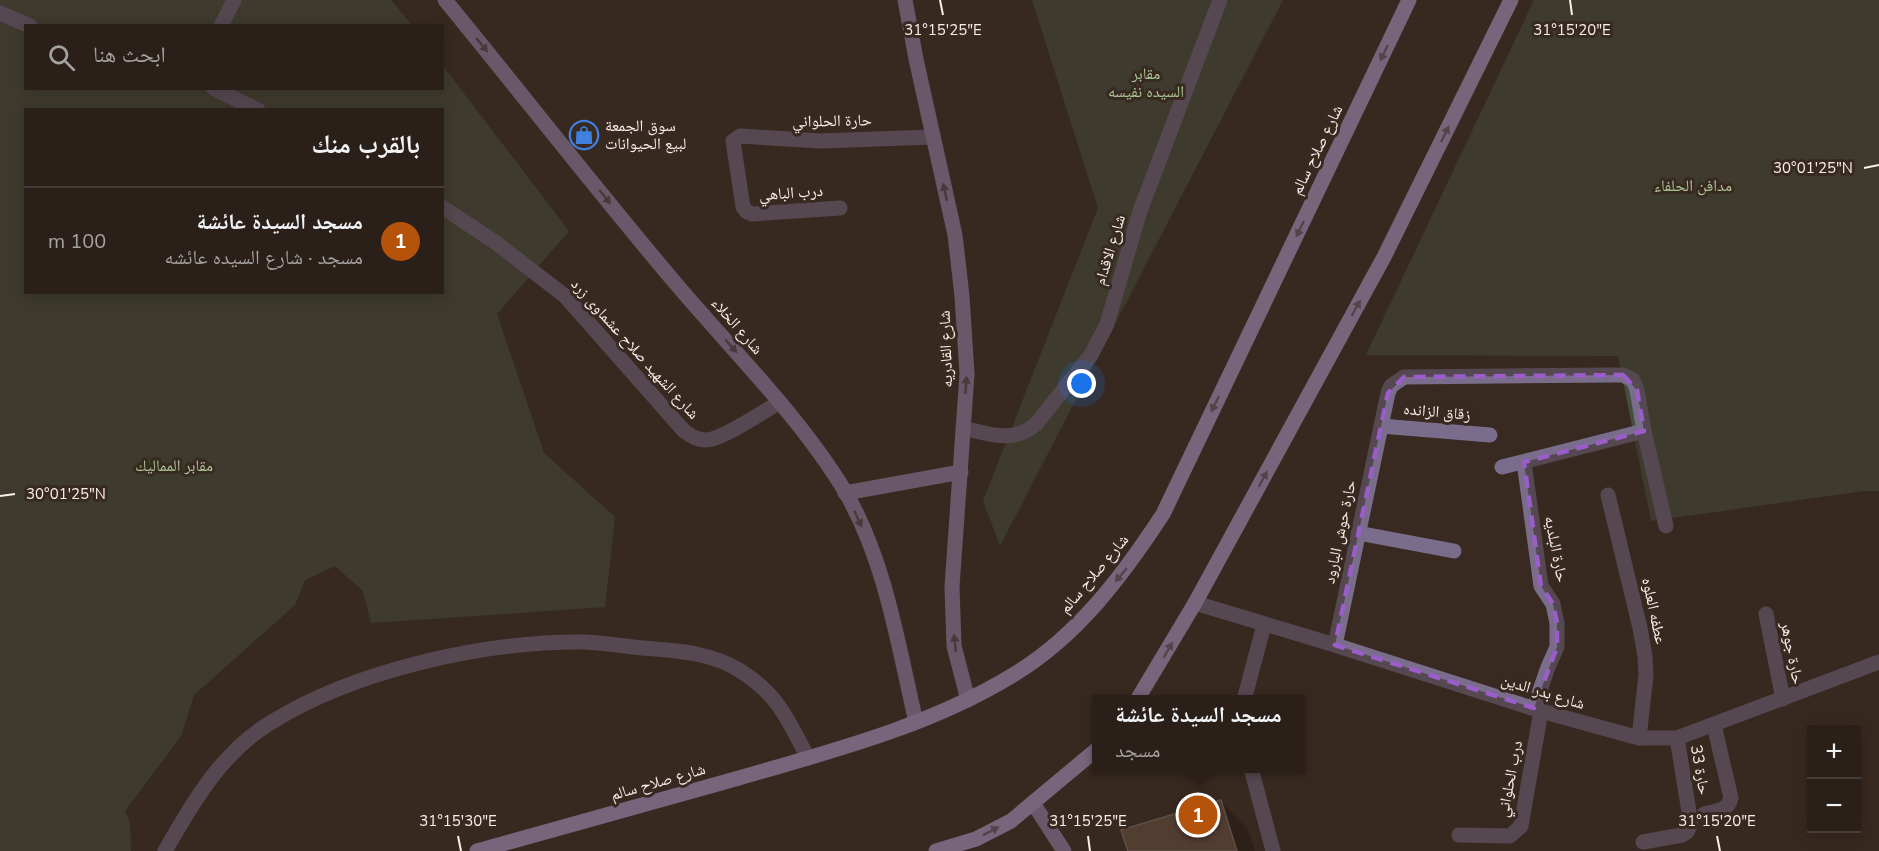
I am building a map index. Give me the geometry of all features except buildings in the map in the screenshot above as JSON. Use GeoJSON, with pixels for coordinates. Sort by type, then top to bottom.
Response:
{"type":"FeatureCollection","features":[{"type":"Feature","properties":{"kind":"main road","name":"شارع صلاح سالم"},"geometry":{"type":"LineString","coordinates":[[477,851],[808,758],[916,722],[968,700],[1015,674],[1065,636],[1098,603],[1130,564],[1163,514],[1409,0]]}},
{"type":"Feature","properties":{"kind":"main road"},"geometry":{"type":"LineString","coordinates":[[1139,695],[1194,603],[1384,257],[1511,0]]}},
{"type":"Feature","properties":{"kind":"main road"},"geometry":{"type":"LineString","coordinates":[[941,850],[976,839],[1011,821],[1092,753]]}},
{"type":"Feature","properties":{"kind":"street"},"geometry":{"type":"LineString","coordinates":[[223,24],[234,0]]}},
{"type":"Feature","properties":{"kind":"street","name":"شارع الخلاء"},"geometry":{"type":"LineString","coordinates":[[446,0],[677,285],[780,402],[845,493],[873,552],[885,586],[916,722]]}},
{"type":"Feature","properties":{"kind":"street","name":"شارع القادريه"},"geometry":{"type":"LineString","coordinates":[[905,0],[955,235],[962,296],[967,374],[955,530],[953,611],[954,646],[968,700]]}},
{"type":"Feature","properties":{"kind":"street","name":"شارع الاقدام"},"geometry":{"type":"LineString","coordinates":[[963,428],[1011,437],[1029,430],[1091,356],[1107,324],[1140,211],[1220,0]]}},
{"type":"Feature","properties":{"kind":"street"},"geometry":{"type":"LineString","coordinates":[[0,13],[25,24]]}},
{"type":"Feature","properties":{"kind":"street"},"geometry":{"type":"LineString","coordinates":[[217,90],[254,108]]}},
{"type":"Feature","properties":{"kind":"street","name":"حارة الحلواني"},"geometry":{"type":"LineString","coordinates":[[733,141],[740,136],[810,141],[933,137]]}},
{"type":"Feature","properties":{"kind":"street","name":"درب الباهي"},"geometry":{"type":"LineString","coordinates":[[733,141],[743,207],[747,213],[840,208]]}},
{"type":"Feature","properties":{"kind":"street","name":"شارع الشهيد صلاح عشماوى زرد"},"geometry":{"type":"LineString","coordinates":[[444,208],[495,242],[565,296],[684,431],[695,438],[709,440],[722,436],[780,402]]}},
{"type":"Feature","properties":{"kind":"street","name":"حارة حوش البارود"},"geometry":{"type":"LineString","coordinates":[[1335,645],[1388,393],[1391,386],[1404,377],[1623,375],[1633,380],[1666,525]]}},
{"type":"Feature","properties":{"kind":"street","name":"زقاق الزانده"},"geometry":{"type":"LineString","coordinates":[[1381,426],[1490,435]]}},
{"type":"Feature","properties":{"kind":"street"},"geometry":{"type":"LineString","coordinates":[[1502,467],[1644,431]]}},
{"type":"Feature","properties":{"kind":"street","name":"حارة البلديه"},"geometry":{"type":"LineString","coordinates":[[1524,462],[1541,586],[1553,604],[1557,623],[1557,647],[1548,667],[1537,710]]}},
{"type":"Feature","properties":{"kind":"street"},"geometry":{"type":"LineString","coordinates":[[845,493],[961,472]]}},
{"type":"Feature","properties":{"kind":"street","name":"عطفه العلوه"},"geometry":{"type":"LineString","coordinates":[[1608,495],[1645,656],[1646,675],[1639,738]]}},
{"type":"Feature","properties":{"kind":"street"},"geometry":{"type":"LineString","coordinates":[[1358,533],[1454,551]]}},
{"type":"Feature","properties":{"kind":"street","name":"شارع بدر الدين"},"geometry":{"type":"LineString","coordinates":[[1194,603],[1335,645],[1537,710],[1639,738],[1677,738],[1879,662]]}},
{"type":"Feature","properties":{"kind":"street","name":"حارة جوهر"},"geometry":{"type":"LineString","coordinates":[[1766,614],[1782,699]]}},
{"type":"Feature","properties":{"kind":"street"},"geometry":{"type":"LineString","coordinates":[[1245,695],[1263,625]]}},
{"type":"Feature","properties":{"kind":"street"},"geometry":{"type":"LineString","coordinates":[[165,851],[191,804],[220,765],[246,740],[270,723],[314,700],[385,672],[447,656],[517,646],[584,642],[685,651],[722,662],[753,680],[783,709],[808,758]]}},
{"type":"Feature","properties":{"kind":"street","name":"درب الحلواني"},"geometry":{"type":"LineString","coordinates":[[1459,836],[1510,836],[1521,826],[1537,710]]}},
{"type":"Feature","properties":{"kind":"street"},"geometry":{"type":"LineString","coordinates":[[1704,814],[1726,808],[1731,798],[1714,725]]}},
{"type":"Feature","properties":{"kind":"street","name":"حارة 33"},"geometry":{"type":"LineString","coordinates":[[1643,842],[1682,835],[1687,832],[1691,824],[1677,738]]}},
{"type":"Feature","properties":{"kind":"street"},"geometry":{"type":"LineString","coordinates":[[1252,773],[1273,851]]}},
{"type":"Feature","properties":{"kind":"street"},"geometry":{"type":"LineString","coordinates":[[1033,803],[1064,851]]}},
{"type":"Feature","properties":{"kind":"highlighted area"},"geometry":{"type":"Polygon","coordinates":[[[1623,375],[1637,390],[1644,431],[1524,462],[1541,586],[1553,604],[1557,623],[1557,647],[1534,708],[1335,645],[1388,393],[1404,377],[1623,375]]]}},
{"type":"Feature","properties":{"kind":"green space","name":"مقابر المماليك"},"geometry":{"type":"Polygon","coordinates":[[[0,0],[391,0],[411,24],[24,24],[24,90],[444,90],[444,67],[569,231],[497,314],[544,453],[615,517],[605,607],[371,623],[363,591],[335,566],[305,580],[295,605],[194,695],[181,736],[125,811],[130,823],[131,851],[0,851],[0,0]]]}},
{"type":"Feature","properties":{"kind":"green space","name":"مقابر السيده نفيسه"},"geometry":{"type":"Polygon","coordinates":[[[1032,0],[1283,0],[1000,546],[983,501],[1098,208],[1032,0]]]}},
{"type":"Feature","properties":{"kind":"green space","name":"مدافن الحلفاء"},"geometry":{"type":"Polygon","coordinates":[[[1534,0],[1879,0],[1879,491],[1864,491],[1651,521],[1618,356],[1366,355],[1534,0]]]}},
{"type":"Feature","properties":{"kind":"place","name":"سوق الجمعة لبيع الحيوانات"},"geometry":{"type":"Point","coordinates":[584,135]}},
{"type":"Feature","properties":{"kind":"place","name":"مسجد السيدة عائشة"},"geometry":{"type":"Point","coordinates":[1198,815]}}]}
